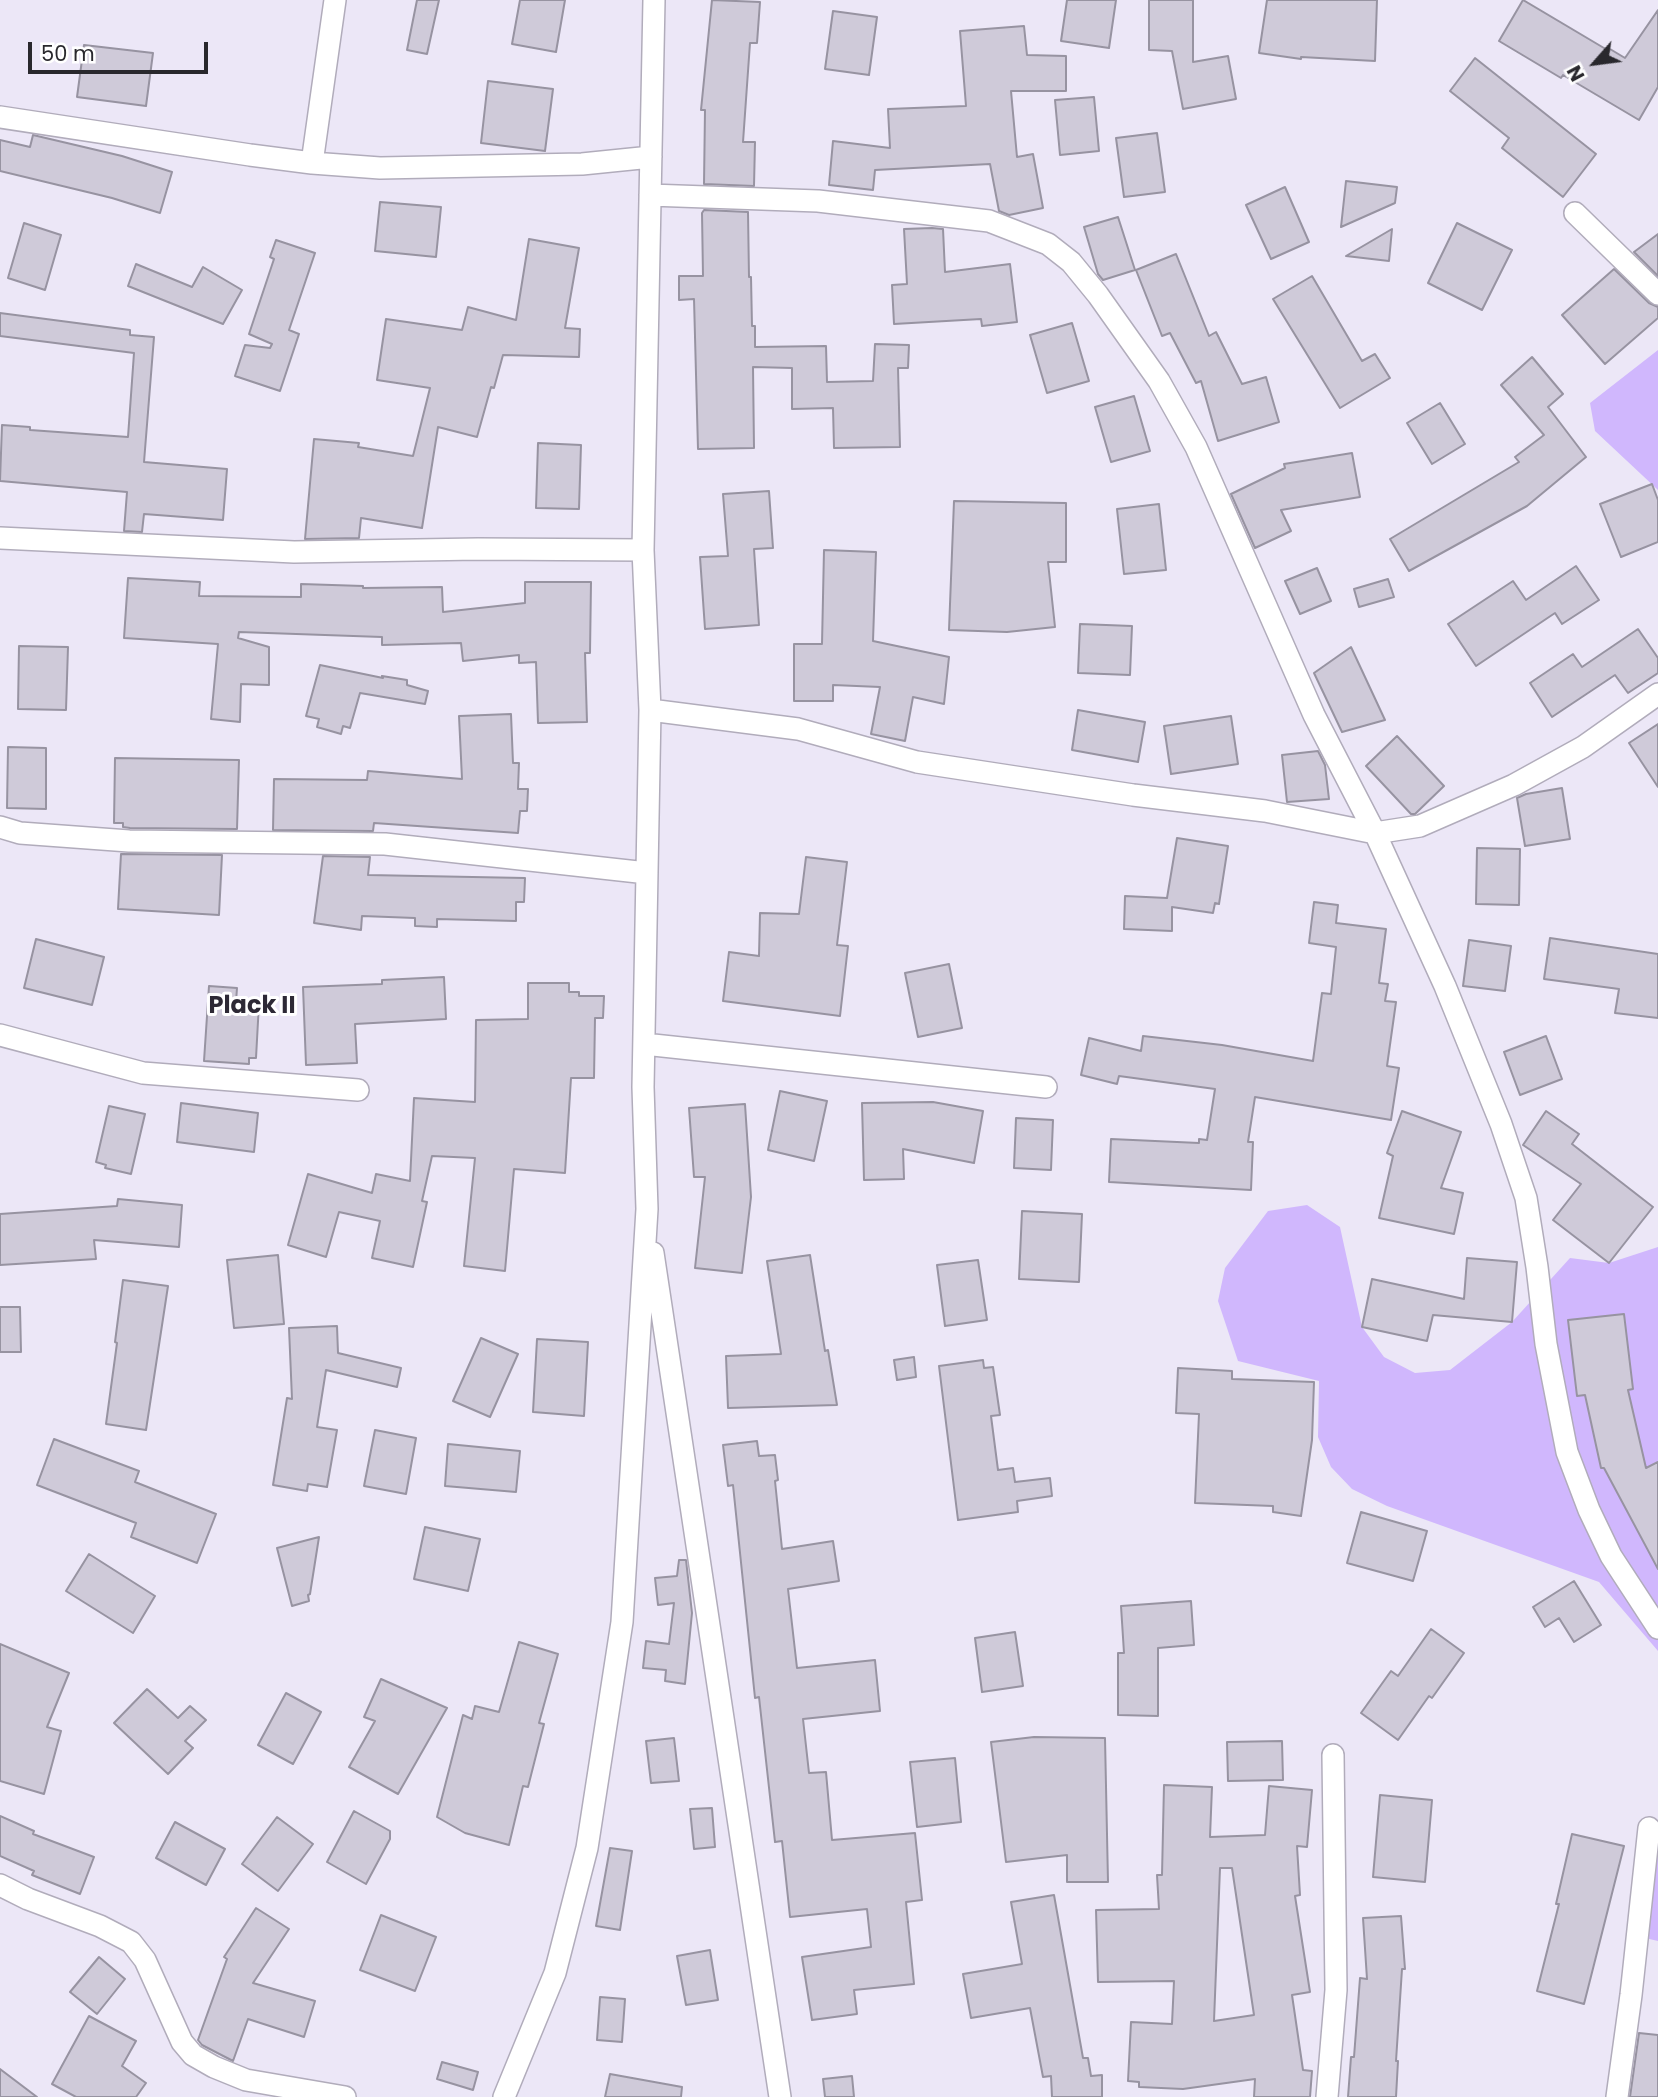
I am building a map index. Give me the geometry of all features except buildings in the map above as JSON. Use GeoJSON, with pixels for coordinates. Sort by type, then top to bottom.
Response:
{"type":"FeatureCollection","features":[{"type":"Feature","properties":{"kind":"street"},"geometry":{"type":"LineString","coordinates":[[312,163],[335,0]]}},
{"type":"Feature","properties":{"kind":"street"},"geometry":{"type":"LineString","coordinates":[[504,2097],[555,1973],[587,1848],[622,1622],[647,1209],[644,1044],[650,710],[643,550],[654,0]]}},
{"type":"Feature","properties":{"kind":"street"},"geometry":{"type":"LineString","coordinates":[[0,117],[312,163],[393,167],[582,164],[651,157]]}},
{"type":"Feature","properties":{"kind":"street"},"geometry":{"type":"LineString","coordinates":[[650,195],[818,201],[989,220],[1048,244],[1071,262],[1159,381],[1196,447],[1314,715],[1375,833],[1445,986],[1501,1124],[1526,1198],[1538,1267],[1546,1344],[1567,1451],[1589,1510],[1611,1556],[1658,1628]]}},
{"type":"Feature","properties":{"kind":"street"},"geometry":{"type":"LineString","coordinates":[[1575,213],[1658,294]]}},
{"type":"Feature","properties":{"kind":"street"},"geometry":{"type":"LineString","coordinates":[[0,538],[294,552],[643,550]]}},
{"type":"Feature","properties":{"kind":"street"},"geometry":{"type":"LineString","coordinates":[[650,710],[798,729],[917,762],[1133,795],[1265,811],[1375,833],[1420,826],[1514,785],[1583,747],[1658,694]]}},
{"type":"Feature","properties":{"kind":"street"},"geometry":{"type":"LineString","coordinates":[[0,827],[20,833],[129,841],[385,844],[647,873]]}},
{"type":"Feature","properties":{"kind":"street"},"geometry":{"type":"LineString","coordinates":[[0,1035],[143,1073],[358,1090]]}},
{"type":"Feature","properties":{"kind":"street"},"geometry":{"type":"LineString","coordinates":[[644,1044],[1046,1087]]}},
{"type":"Feature","properties":{"kind":"street"},"geometry":{"type":"LineString","coordinates":[[647,1209],[780,2097]]}},
{"type":"Feature","properties":{"kind":"street"},"geometry":{"type":"LineString","coordinates":[[1327,2097],[1336,1990],[1333,1755]]}},
{"type":"Feature","properties":{"kind":"street"},"geometry":{"type":"LineString","coordinates":[[1617,2097],[1630,2007],[1649,1828]]}},
{"type":"Feature","properties":{"kind":"street"},"geometry":{"type":"LineString","coordinates":[[0,1885],[28,1899],[100,1926],[131,1942],[145,1959],[182,2042],[193,2055],[246,2080],[345,2097]]}},
{"type":"Feature","properties":{"kind":"shaded area"},"geometry":{"type":"Polygon","coordinates":[[[1658,350],[1658,490],[1595,431],[1590,403],[1658,350]]]}},
{"type":"Feature","properties":{"kind":"shaded area"},"geometry":{"type":"Polygon","coordinates":[[[1307,1205],[1340,1227],[1362,1327],[1384,1357],[1415,1373],[1450,1370],[1512,1322],[1570,1258],[1609,1263],[1658,1247],[1658,1651],[1599,1582],[1387,1506],[1352,1489],[1331,1467],[1318,1437],[1319,1381],[1238,1361],[1218,1301],[1225,1268],[1268,1211],[1307,1205]]]}},
{"type":"Feature","properties":{"kind":"shaded area"},"geometry":{"type":"Polygon","coordinates":[[[1658,1841],[1658,1941],[1645,1938],[1658,1841]]]}},
{"type":"Feature","properties":{"kind":"district","name":"Plack II"},"geometry":{"type":"Point","coordinates":[252,1007]}}]}
